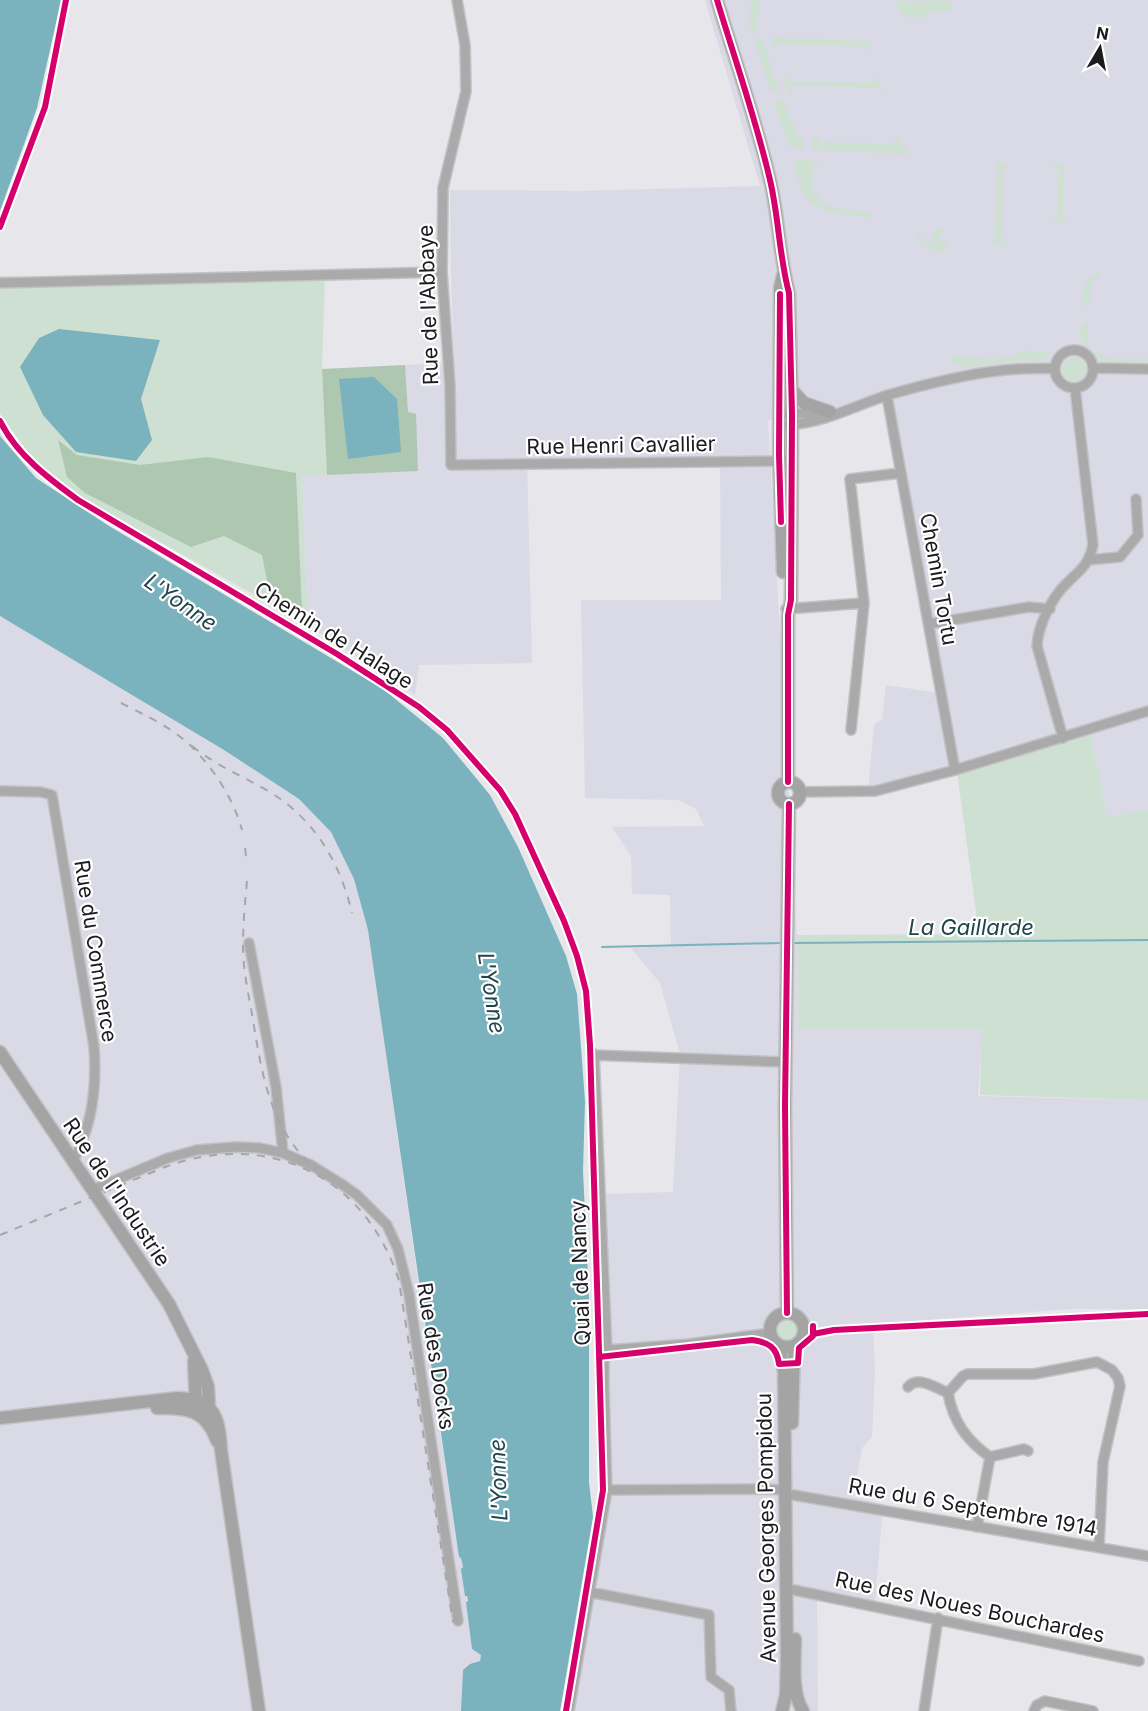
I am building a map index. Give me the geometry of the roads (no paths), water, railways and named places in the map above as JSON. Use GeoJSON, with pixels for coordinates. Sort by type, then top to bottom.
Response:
{"type":"FeatureCollection","features":[{"type":"Feature","properties":{"kind":"main road"},"geometry":{"type":"LineString","coordinates":[[717,0],[771,183],[784,274],[789,293],[791,389],[786,420]]}},
{"type":"Feature","properties":{"kind":"main road"},"geometry":{"type":"LineString","coordinates":[[784,274],[780,288],[786,420],[788,782]]}},
{"type":"Feature","properties":{"kind":"main road"},"geometry":{"type":"LineString","coordinates":[[791,389],[804,403],[830,412]]}},
{"type":"Feature","properties":{"kind":"main road"},"geometry":{"type":"LineString","coordinates":[[788,782],[798,786],[800,792],[797,801],[789,804],[782,801],[779,795],[782,785],[788,782]]}},
{"type":"Feature","properties":{"kind":"main road"},"geometry":{"type":"LineString","coordinates":[[787,1313],[786,1062],[789,804]]}},
{"type":"Feature","properties":{"kind":"main road","name":"Rue de l'Industrie"},"geometry":{"type":"LineString","coordinates":[[0,1052],[169,1304],[202,1370],[203,1403]]}},
{"type":"Feature","properties":{"kind":"main road"},"geometry":{"type":"LineString","coordinates":[[787,1313],[798,1318],[804,1329],[802,1338],[794,1346],[788,1348],[779,1345],[770,1334],[772,1321],[777,1316],[787,1313]]}},
{"type":"Feature","properties":{"kind":"main road","name":"Avenue Georges Pompidou"},"geometry":{"type":"LineString","coordinates":[[779,1345],[784,1372],[796,1688],[802,1711]]}},
{"type":"Feature","properties":{"kind":"main road","name":"Avenue Georges Pompidou"},"geometry":{"type":"LineString","coordinates":[[783,1711],[786,1695],[794,1346]]}},
{"type":"Feature","properties":{"kind":"main road"},"geometry":{"type":"LineString","coordinates":[[194,1357],[196,1379],[203,1403],[219,1426],[259,1711]]}},
{"type":"Feature","properties":{"kind":"main road"},"geometry":{"type":"LineString","coordinates":[[178,1398],[196,1379]]}},
{"type":"Feature","properties":{"kind":"main road"},"geometry":{"type":"LineString","coordinates":[[0,1418],[178,1398],[203,1403]]}},
{"type":"Feature","properties":{"kind":"main road"},"geometry":{"type":"LineString","coordinates":[[85,1410],[175,1407],[203,1403]]}},
{"type":"Feature","properties":{"kind":"main road"},"geometry":{"type":"LineString","coordinates":[[783,1711],[792,1709],[802,1711]]}},
{"type":"Feature","properties":{"kind":"street","name":"Rue de l'Abbaye"},"geometry":{"type":"LineString","coordinates":[[450,465],[450,386],[442,272],[443,188],[466,91],[465,45],[457,0]]}},
{"type":"Feature","properties":{"kind":"street"},"geometry":{"type":"LineString","coordinates":[[0,283],[442,272]]}},
{"type":"Feature","properties":{"kind":"street"},"geometry":{"type":"LineString","coordinates":[[1073,350],[1089,357],[1093,368],[1086,384],[1075,388],[1063,384],[1055,368],[1063,354],[1073,350]]}},
{"type":"Feature","properties":{"kind":"street"},"geometry":{"type":"LineString","coordinates":[[786,420],[813,422],[938,381],[995,371],[1055,368]]}},
{"type":"Feature","properties":{"kind":"street"},"geometry":{"type":"LineString","coordinates":[[1093,368],[1148,369]]}},
{"type":"Feature","properties":{"kind":"street"},"geometry":{"type":"LineString","coordinates":[[1063,738],[1037,646],[1038,634],[1059,592],[1081,571],[1093,545],[1075,388]]}},
{"type":"Feature","properties":{"kind":"street","name":"Chemin Tortu"},"geometry":{"type":"LineString","coordinates":[[887,396],[955,770]]}},
{"type":"Feature","properties":{"kind":"street"},"geometry":{"type":"LineString","coordinates":[[786,420],[830,412],[844,412]]}},
{"type":"Feature","properties":{"kind":"street","name":"Rue Henri Cavallier"},"geometry":{"type":"LineString","coordinates":[[450,465],[786,462]]}},
{"type":"Feature","properties":{"kind":"street"},"geometry":{"type":"LineString","coordinates":[[851,730],[864,603],[850,479],[901,473]]}},
{"type":"Feature","properties":{"kind":"street"},"geometry":{"type":"LineString","coordinates":[[1088,560],[1120,557],[1138,535],[1136,499]]}},
{"type":"Feature","properties":{"kind":"street"},"geometry":{"type":"LineString","coordinates":[[788,611],[864,603]]}},
{"type":"Feature","properties":{"kind":"street"},"geometry":{"type":"LineString","coordinates":[[929,624],[1029,607],[1050,609]]}},
{"type":"Feature","properties":{"kind":"street"},"geometry":{"type":"LineString","coordinates":[[800,792],[869,792],[955,770],[1148,711]]}},
{"type":"Feature","properties":{"kind":"street","name":"Rue du Commerce"},"geometry":{"type":"LineString","coordinates":[[0,791],[41,792],[52,795],[93,1036],[96,1077],[92,1112],[86,1134],[73,1161]]}},
{"type":"Feature","properties":{"kind":"street"},"geometry":{"type":"LineString","coordinates":[[249,943],[276,1087],[283,1153]]}},
{"type":"Feature","properties":{"kind":"street","name":"Quai de Nancy"},"geometry":{"type":"LineString","coordinates":[[569,1711],[607,1490],[603,1387],[604,1361],[608,1350],[592,1054],[786,1062]]}},
{"type":"Feature","properties":{"kind":"street","name":"Rue des Docks"},"geometry":{"type":"LineString","coordinates":[[92,1190],[168,1158],[197,1150],[247,1147],[283,1153],[330,1175],[357,1196],[387,1225],[398,1249],[409,1294],[458,1622]]}},
{"type":"Feature","properties":{"kind":"street"},"geometry":{"type":"LineString","coordinates":[[608,1350],[689,1344],[770,1334]]}},
{"type":"Feature","properties":{"kind":"street"},"geometry":{"type":"LineString","coordinates":[[948,1393],[963,1376],[974,1373],[1034,1374],[1092,1362],[1101,1363],[1112,1370],[1120,1386],[1103,1462],[1099,1547]]}},
{"type":"Feature","properties":{"kind":"street"},"geometry":{"type":"LineString","coordinates":[[908,1387],[912,1382],[918,1380],[948,1393]]}},
{"type":"Feature","properties":{"kind":"street"},"geometry":{"type":"LineString","coordinates":[[948,1393],[951,1409],[966,1437],[990,1457]]}},
{"type":"Feature","properties":{"kind":"street"},"geometry":{"type":"LineString","coordinates":[[990,1457],[1024,1449],[1028,1451]]}},
{"type":"Feature","properties":{"kind":"street"},"geometry":{"type":"LineString","coordinates":[[977,1527],[990,1457]]}},
{"type":"Feature","properties":{"kind":"street","name":"Rue du 6 Septembre 1914"},"geometry":{"type":"LineString","coordinates":[[607,1490],[707,1488],[789,1493],[1148,1556]]}},
{"type":"Feature","properties":{"kind":"street","name":"Rue des Noues Bouchardes"},"geometry":{"type":"LineString","coordinates":[[794,1590],[1139,1661]]}},
{"type":"Feature","properties":{"kind":"street"},"geometry":{"type":"LineString","coordinates":[[589,1592],[709,1615],[711,1677],[729,1690],[730,1711]]}},
{"type":"Feature","properties":{"kind":"street"},"geometry":{"type":"LineString","coordinates":[[924,1711],[938,1618]]}},
{"type":"Feature","properties":{"kind":"street"},"geometry":{"type":"LineString","coordinates":[[1034,1711],[1037,1705],[1045,1701],[1093,1711]]}},
{"type":"Feature","properties":{"kind":"water"},"geometry":{"type":"Polygon","coordinates":[[[0,0],[61,0],[37,108],[0,211],[0,0]]]}},
{"type":"Feature","properties":{"kind":"water"},"geometry":{"type":"Polygon","coordinates":[[[59,329],[160,340],[141,399],[152,440],[136,461],[76,452],[43,415],[20,367],[39,338],[59,329]]]}},
{"type":"Feature","properties":{"kind":"water"},"geometry":{"type":"Polygon","coordinates":[[[374,377],[397,399],[401,452],[348,459],[339,379],[374,377]]]}},
{"type":"Feature","properties":{"kind":"water","name":"L'Yonne"},"geometry":{"type":"Polygon","coordinates":[[[0,436],[36,478],[109,526],[383,689],[443,738],[490,795],[518,847],[566,956],[577,994],[585,1101],[583,1171],[589,1298],[589,1482],[593,1517],[560,1711],[461,1711],[463,1670],[470,1664],[480,1661],[481,1655],[472,1649],[466,1602],[468,1601],[465,1596],[461,1569],[463,1567],[459,1557],[368,930],[354,879],[331,832],[299,799],[224,750],[0,616],[0,436]]]}},
{"type":"Feature","properties":{"kind":"waterway","name":"La Gaillarde"},"geometry":{"type":"LineString","coordinates":[[794,943],[1148,940]]}},
{"type":"Feature","properties":{"kind":"waterway","name":"La Gaillarde"},"geometry":{"type":"LineString","coordinates":[[602,947],[780,943]]}},
{"type":"Feature","properties":{"kind":"railway"},"geometry":{"type":"LineString","coordinates":[[121,703],[168,728],[192,747],[222,786],[234,807],[242,830]]}},
{"type":"Feature","properties":{"kind":"railway"},"geometry":{"type":"LineString","coordinates":[[192,746],[220,765],[268,791],[299,814],[312,828],[332,859],[347,894],[352,913]]}},
{"type":"Feature","properties":{"kind":"railway"},"geometry":{"type":"LineString","coordinates":[[245,848],[247,864]]}},
{"type":"Feature","properties":{"kind":"railway"},"geometry":{"type":"LineString","coordinates":[[247,881],[243,930],[244,963],[264,1079],[278,1119],[288,1137],[317,1171]]}},
{"type":"Feature","properties":{"kind":"railway"},"geometry":{"type":"LineString","coordinates":[[0,1235],[165,1167],[203,1157],[240,1154],[276,1159],[308,1170],[338,1189],[363,1214],[384,1244],[399,1281],[453,1622]]}}]}
